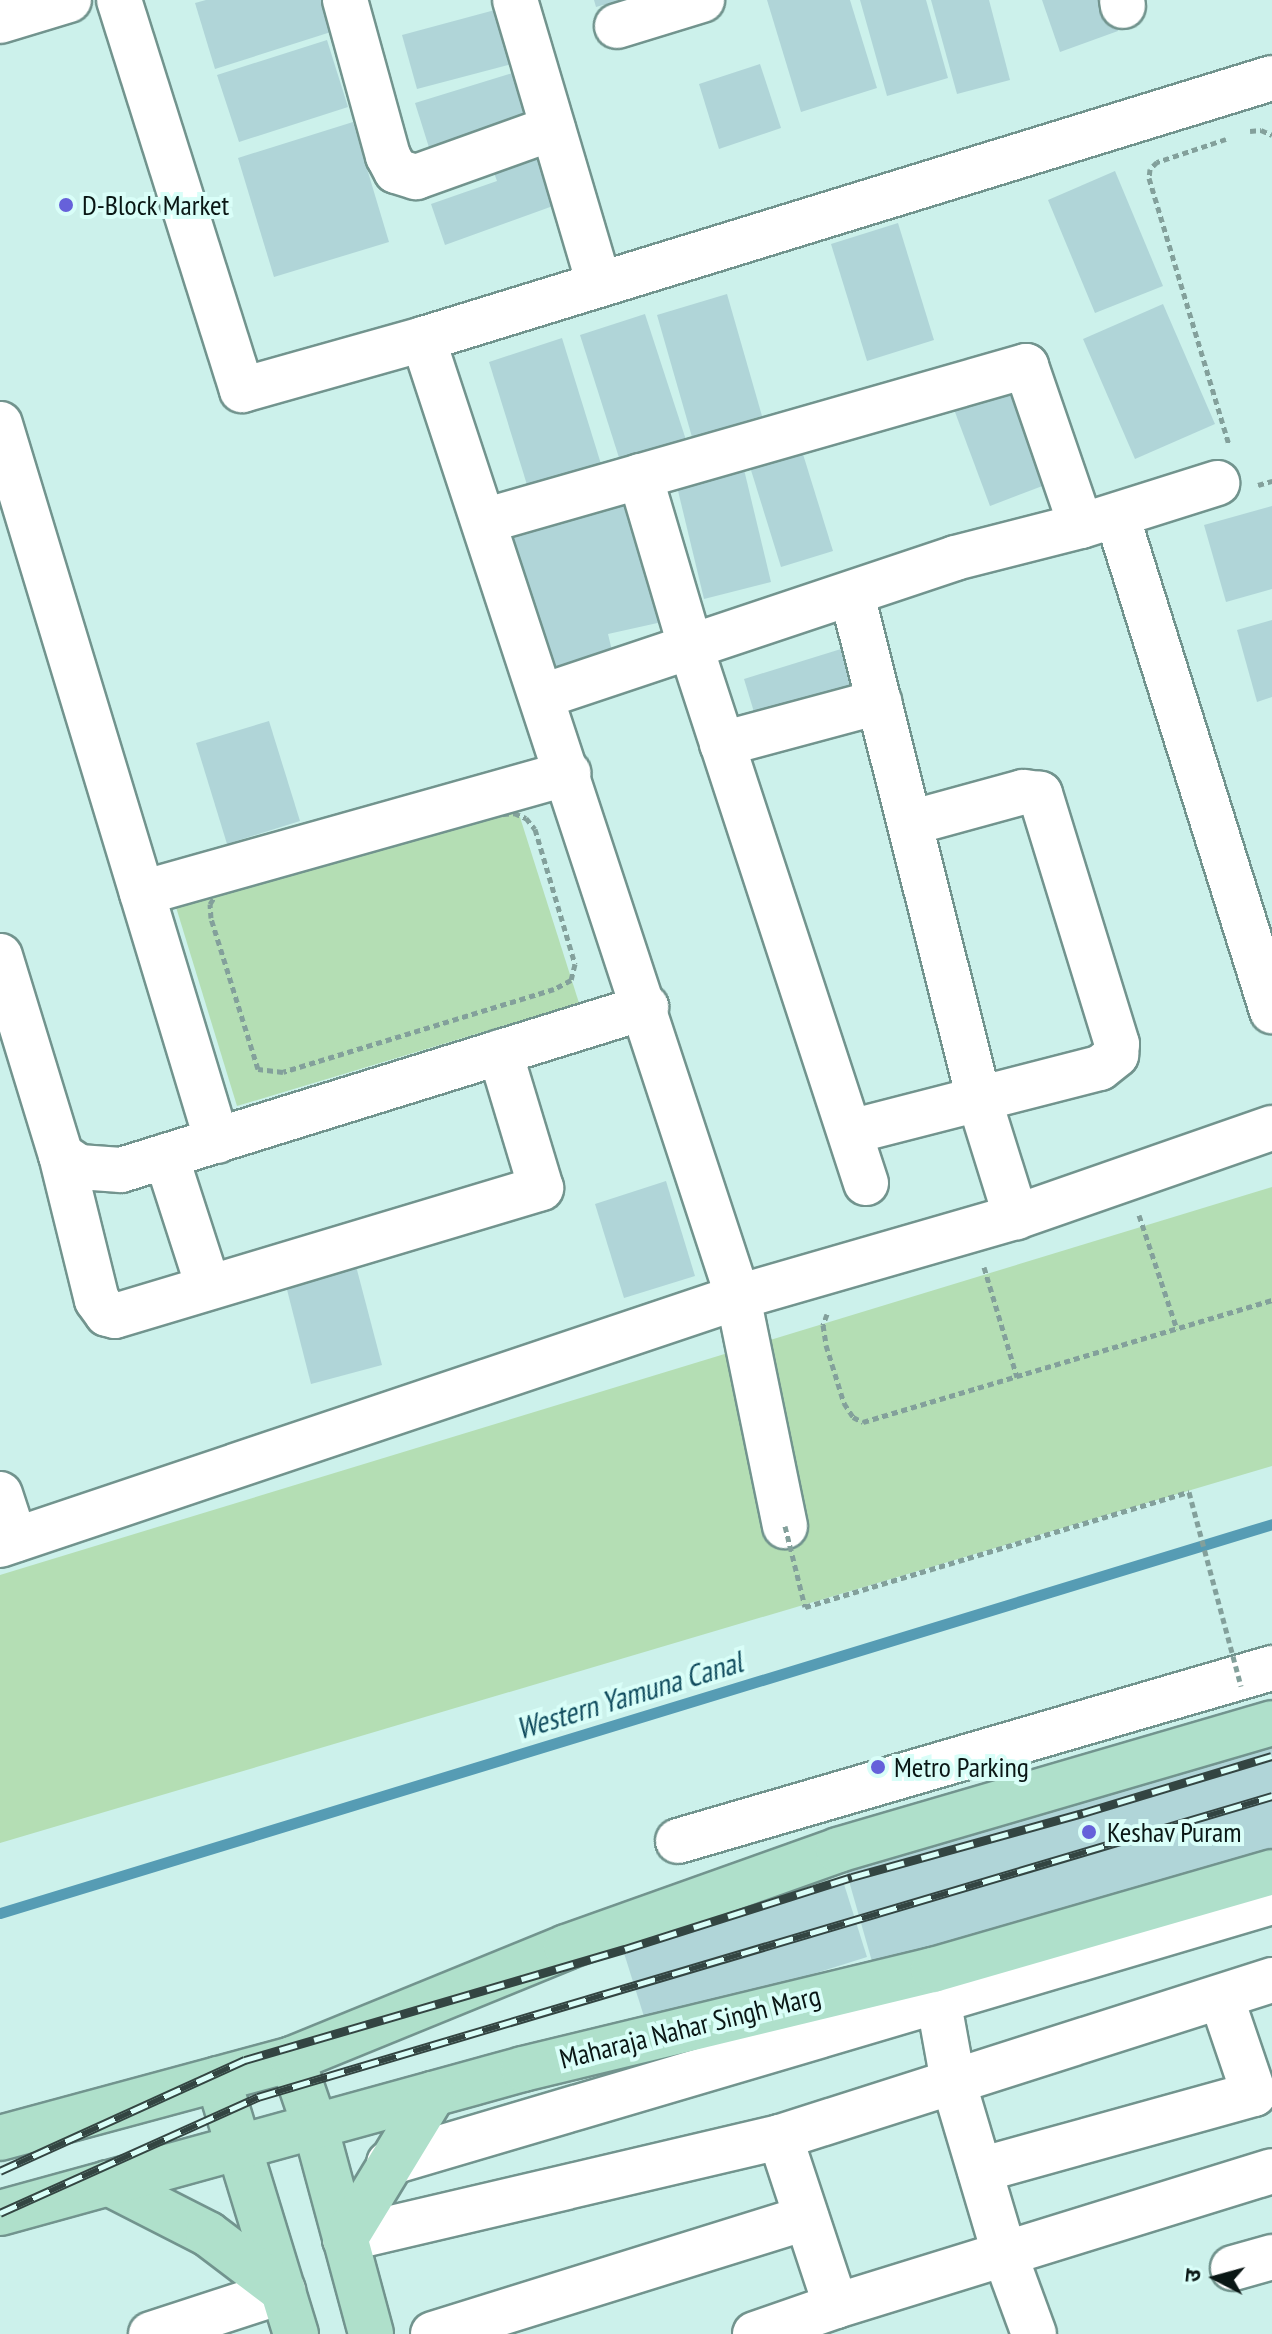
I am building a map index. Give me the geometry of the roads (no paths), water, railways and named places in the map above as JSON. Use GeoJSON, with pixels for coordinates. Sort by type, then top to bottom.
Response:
{"type":"FeatureCollection","features":[{"type":"Feature","properties":{"kind":"main road"},"geometry":{"type":"LineString","coordinates":[[0,2138],[292,2059],[566,1947],[838,1850],[1272,1723]]}},
{"type":"Feature","properties":{"kind":"main road","name":"Maharaja Nahar Singh Marg"},"geometry":{"type":"LineString","coordinates":[[0,2213],[433,2094],[738,2036],[935,1985],[1272,1872]]}},
{"type":"Feature","properties":{"kind":"main road"},"geometry":{"type":"LineString","coordinates":[[292,2059],[315,2126],[371,2334]]}},
{"type":"Feature","properties":{"kind":"main road"},"geometry":{"type":"LineString","coordinates":[[218,2079],[296,2334]]}},
{"type":"Feature","properties":{"kind":"main road"},"geometry":{"type":"LineString","coordinates":[[345,2239],[433,2094]]}},
{"type":"Feature","properties":{"kind":"main road"},"geometry":{"type":"LineString","coordinates":[[108,2183],[208,2234],[283,2291]]}},
{"type":"Feature","properties":{"kind":"street"},"geometry":{"type":"LineString","coordinates":[[0,21],[69,0]]}},
{"type":"Feature","properties":{"kind":"street"},"geometry":{"type":"LineString","coordinates":[[119,0],[242,390],[423,339],[1272,78]]}},
{"type":"Feature","properties":{"kind":"street"},"geometry":{"type":"LineString","coordinates":[[345,0],[388,156],[396,171],[416,177],[553,128]]}},
{"type":"Feature","properties":{"kind":"street"},"geometry":{"type":"LineString","coordinates":[[515,0],[599,284]]}},
{"type":"Feature","properties":{"kind":"street"},"geometry":{"type":"LineString","coordinates":[[617,26],[693,1]]}},
{"type":"Feature","properties":{"kind":"street"},"geometry":{"type":"LineString","coordinates":[[423,339],[646,1007],[738,1297],[785,1526]]}},
{"type":"Feature","properties":{"kind":"street"},"geometry":{"type":"LineString","coordinates":[[484,521],[1026,366],[1099,521],[1272,1011]]}},
{"type":"Feature","properties":{"kind":"street"},"geometry":{"type":"LineString","coordinates":[[0,424],[217,1141]]}},
{"type":"Feature","properties":{"kind":"street"},"geometry":{"type":"LineString","coordinates":[[543,696],[955,558],[1099,521],[1223,465]]}},
{"type":"Feature","properties":{"kind":"street"},"geometry":{"type":"LineString","coordinates":[[640,476],[691,648],[866,1183]]}},
{"type":"Feature","properties":{"kind":"street"},"geometry":{"type":"LineString","coordinates":[[852,595],[979,1099],[1016,1217]]}},
{"type":"Feature","properties":{"kind":"street"},"geometry":{"type":"LineString","coordinates":[[722,744],[879,702]]}},
{"type":"Feature","properties":{"kind":"street"},"geometry":{"type":"LineString","coordinates":[[142,893],[568,773]]}},
{"type":"Feature","properties":{"kind":"street"},"geometry":{"type":"LineString","coordinates":[[850,1132],[1100,1068],[1116,1055],[1117,1044],[1045,801],[1040,794],[1023,792],[910,823]]}},
{"type":"Feature","properties":{"kind":"street"},"geometry":{"type":"LineString","coordinates":[[0,956],[61,1155],[97,1300],[107,1314],[115,1316],[541,1188],[500,1052]]}},
{"type":"Feature","properties":{"kind":"street"},"geometry":{"type":"LineString","coordinates":[[61,1155],[79,1167],[121,1170],[646,1007]]}},
{"type":"Feature","properties":{"kind":"street"},"geometry":{"type":"LineString","coordinates":[[0,1494],[8,1542],[738,1297],[1016,1217],[1272,1128]]}},
{"type":"Feature","properties":{"kind":"street"},"geometry":{"type":"LineString","coordinates":[[166,1156],[208,1286]]}},
{"type":"Feature","properties":{"kind":"street"},"geometry":{"type":"LineString","coordinates":[[678,1841],[1257,1677]]}},
{"type":"Feature","properties":{"kind":"street"},"geometry":{"type":"LineString","coordinates":[[757,1817],[773,1873]]}},
{"type":"Feature","properties":{"kind":"street"},"geometry":{"type":"LineString","coordinates":[[1023,2331],[1005,2255],[953,2081],[935,1985],[1272,1902]]}},
{"type":"Feature","properties":{"kind":"street"},"geometry":{"type":"LineString","coordinates":[[345,2239],[780,2137],[1272,1980]]}},
{"type":"Feature","properties":{"kind":"street"},"geometry":{"type":"LineString","coordinates":[[980,2170],[1254,2094],[1221,1997]]}},
{"type":"Feature","properties":{"kind":"street"},"geometry":{"type":"LineString","coordinates":[[389,2163],[738,2036]]}},
{"type":"Feature","properties":{"kind":"street"},"geometry":{"type":"LineString","coordinates":[[780,2137],[836,2306]]}},
{"type":"Feature","properties":{"kind":"street"},"geometry":{"type":"LineString","coordinates":[[755,2334],[1272,2171]]}},
{"type":"Feature","properties":{"kind":"street"},"geometry":{"type":"LineString","coordinates":[[433,2334],[806,2218]]}},
{"type":"Feature","properties":{"kind":"street"},"geometry":{"type":"LineString","coordinates":[[151,2334],[283,2291]]}},
{"type":"Feature","properties":{"kind":"waterway","name":"Western Yamuna Canal"},"geometry":{"type":"LineString","coordinates":[[0,1913],[1272,1524]]}},
{"type":"Feature","properties":{"kind":"railway"},"geometry":{"type":"LineString","coordinates":[[0,2171],[245,2060],[625,1949],[852,1877],[1083,1813],[1272,1756]]}},
{"type":"Feature","properties":{"kind":"railway"},"geometry":{"type":"LineString","coordinates":[[0,2213],[258,2097],[1272,1796]]}},
{"type":"Feature","properties":{"kind":"place","name":"D-Block Market"},"geometry":{"type":"Point","coordinates":[66,205]}},
{"type":"Feature","properties":{"kind":"place","name":"Metro Parking"},"geometry":{"type":"Point","coordinates":[878,1767]}},
{"type":"Feature","properties":{"kind":"place","name":"Keshav Puram"},"geometry":{"type":"Point","coordinates":[1089,1832]}}]}
